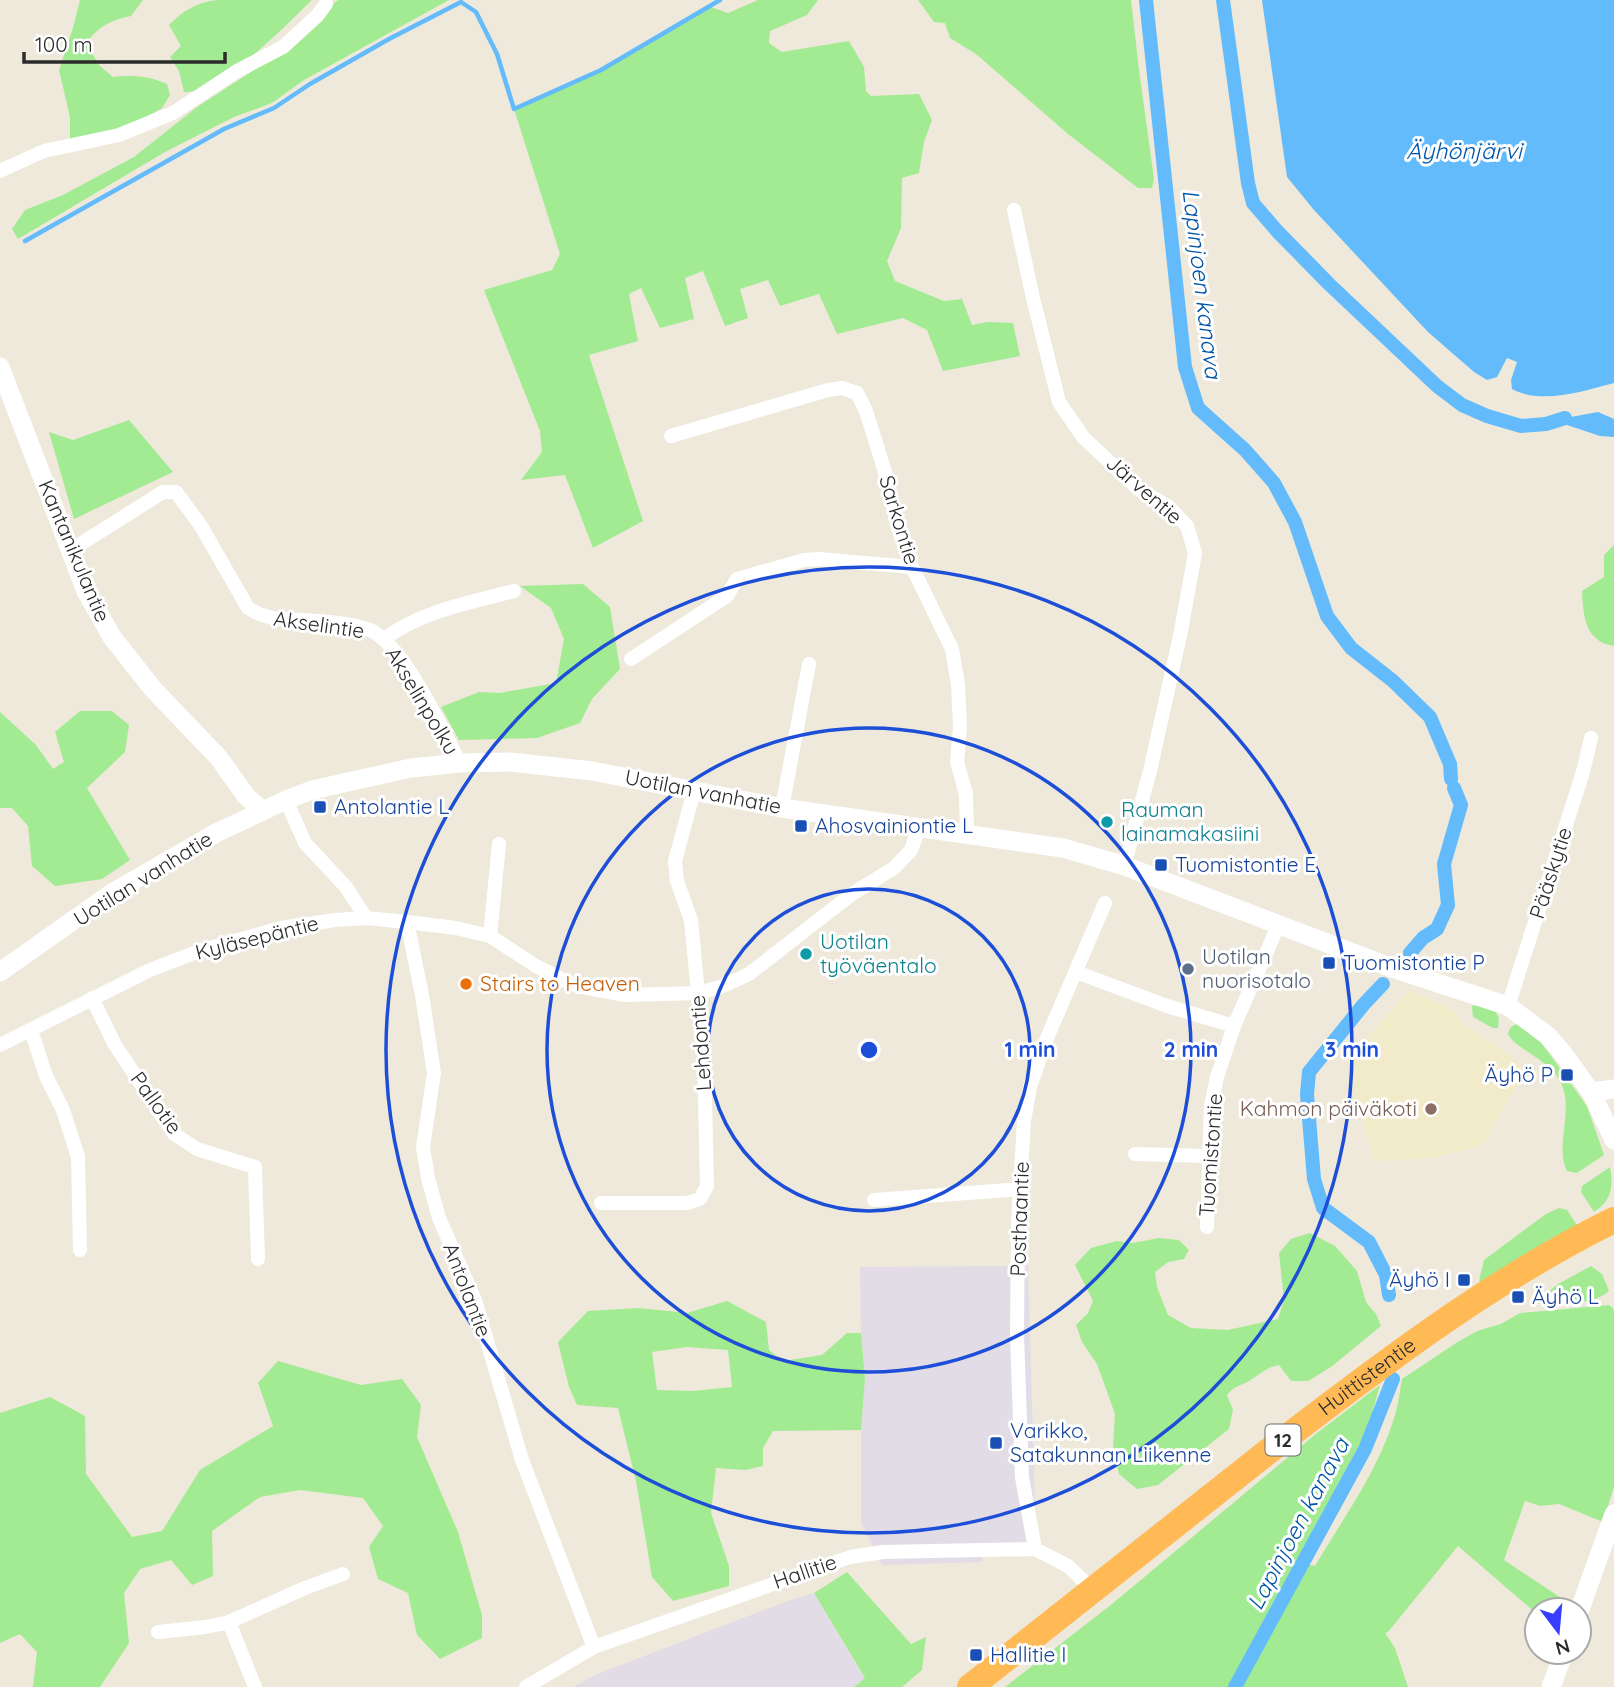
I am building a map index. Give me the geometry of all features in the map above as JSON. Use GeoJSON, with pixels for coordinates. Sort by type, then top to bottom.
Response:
{"type":"FeatureCollection","features":[{"type":"Feature","properties":{"kind":"highway","name":"Huittistentie"},"geometry":{"type":"LineString","coordinates":[[970,1687],[1355,1384],[1559,1247],[1614,1220]]}},
{"type":"Feature","properties":{"kind":"main road","name":"Kantanikulantie"},"geometry":{"type":"LineString","coordinates":[[0,367],[86,591],[112,637],[153,689],[219,758],[246,796],[263,811]]}},
{"type":"Feature","properties":{"kind":"main road","name":"Uotilan vanhatie"},"geometry":{"type":"LineString","coordinates":[[0,972],[112,893],[216,834],[286,800],[312,790],[411,768],[510,762],[592,771],[782,808],[1063,848],[1122,865],[1395,970],[1508,1006],[1548,1035],[1591,1092],[1614,1140]]}},
{"type":"Feature","properties":{"kind":"main road"},"geometry":{"type":"LineString","coordinates":[[1591,1092],[1614,1089]]}},
{"type":"Feature","properties":{"kind":"main road"},"geometry":{"type":"LineString","coordinates":[[1585,1596],[1614,1514]]}},
{"type":"Feature","properties":{"kind":"main road"},"geometry":{"type":"LineString","coordinates":[[1551,1687],[1559,1666]]}},
{"type":"Feature","properties":{"kind":"street"},"geometry":{"type":"LineString","coordinates":[[0,171],[44,151],[119,135],[173,113],[237,71],[283,47],[317,16],[326,4]]}},
{"type":"Feature","properties":{"kind":"street","name":"Järventie"},"geometry":{"type":"LineString","coordinates":[[1014,210],[1032,298],[1059,402],[1083,437],[1138,489],[1168,506],[1187,526],[1195,554],[1150,771],[1122,865]]}},
{"type":"Feature","properties":{"kind":"street","name":"Sarkontie"},"geometry":{"type":"LineString","coordinates":[[671,436],[828,390],[842,388],[857,393],[870,423],[898,528],[912,567],[952,649],[958,685],[960,726],[957,762],[966,794],[967,835]]}},
{"type":"Feature","properties":{"kind":"street","name":"Akselintie"},"geometry":{"type":"LineString","coordinates":[[71,551],[163,492],[176,492],[201,526],[248,608],[261,617],[316,621],[369,630],[384,639],[403,625],[440,610],[514,591]]}},
{"type":"Feature","properties":{"kind":"street"},"geometry":{"type":"LineString","coordinates":[[631,659],[727,596],[737,579],[804,560],[818,559],[912,567]]}},
{"type":"Feature","properties":{"kind":"street","name":"Akselinpolku"},"geometry":{"type":"LineString","coordinates":[[384,639],[399,657],[438,719],[460,763]]}},
{"type":"Feature","properties":{"kind":"street"},"geometry":{"type":"LineString","coordinates":[[782,808],[809,664]]}},
{"type":"Feature","properties":{"kind":"street","name":"Pääskytie"},"geometry":{"type":"LineString","coordinates":[[1508,1006],[1583,772],[1591,738]]}},
{"type":"Feature","properties":{"kind":"street","name":"Lehdontie"},"geometry":{"type":"LineString","coordinates":[[601,1203],[687,1203],[700,1199],[707,1186],[704,1056],[691,920],[677,881],[675,861],[694,791]]}},
{"type":"Feature","properties":{"kind":"street"},"geometry":{"type":"LineString","coordinates":[[286,800],[305,843],[346,887],[366,918]]}},
{"type":"Feature","properties":{"kind":"street","name":"Kyläsepäntie"},"geometry":{"type":"LineString","coordinates":[[0,1045],[149,970],[202,950],[281,928],[335,920],[366,918],[407,922],[456,928],[490,936],[566,982],[625,995],[698,993],[723,986],[749,974],[852,894],[894,868],[911,850],[919,828]]}},
{"type":"Feature","properties":{"kind":"street"},"geometry":{"type":"LineString","coordinates":[[490,936],[499,844]]}},
{"type":"Feature","properties":{"kind":"street","name":"Posthaantie"},"geometry":{"type":"LineString","coordinates":[[1035,1549],[1022,1476],[1017,1335],[1018,1223],[1024,1121],[1030,1087],[1047,1038],[1105,903]]}},
{"type":"Feature","properties":{"kind":"street","name":"Antolantie"},"geometry":{"type":"LineString","coordinates":[[407,922],[434,1073],[423,1147],[428,1178],[439,1218],[475,1300],[522,1460],[594,1647]]}},
{"type":"Feature","properties":{"kind":"street","name":"Tuomistontie"},"geometry":{"type":"LineString","coordinates":[[1207,1227],[1211,1107],[1217,1077],[1234,1026],[1278,926]]}},
{"type":"Feature","properties":{"kind":"street"},"geometry":{"type":"LineString","coordinates":[[1076,972],[1167,1006],[1234,1026]]}},
{"type":"Feature","properties":{"kind":"street","name":"Pallotie"},"geometry":{"type":"LineString","coordinates":[[92,998],[115,1045],[174,1134],[197,1149],[255,1167],[258,1259]]}},
{"type":"Feature","properties":{"kind":"street"},"geometry":{"type":"LineString","coordinates":[[31,1030],[46,1076],[63,1110],[78,1157],[80,1250]]}},
{"type":"Feature","properties":{"kind":"street"},"geometry":{"type":"LineString","coordinates":[[1135,1154],[1208,1156]]}},
{"type":"Feature","properties":{"kind":"street"},"geometry":{"type":"LineString","coordinates":[[874,1200],[1021,1189]]}},
{"type":"Feature","properties":{"kind":"street","name":"Hallitie"},"geometry":{"type":"LineString","coordinates":[[526,1687],[594,1647],[850,1557],[883,1552],[1035,1549],[1068,1566],[1092,1589]]}},
{"type":"Feature","properties":{"kind":"street"},"geometry":{"type":"LineString","coordinates":[[158,1632],[229,1622],[343,1574]]}},
{"type":"Feature","properties":{"kind":"street"},"geometry":{"type":"LineString","coordinates":[[229,1622],[255,1687]]}},
{"type":"Feature","properties":{"kind":"shaded area","name":"Kahmon päiväkoti"},"geometry":{"type":"Polygon","coordinates":[[[1409,990],[1450,1008],[1464,1024],[1516,1060],[1524,1072],[1483,1145],[1434,1158],[1374,1161],[1346,1063],[1409,990]]]}},
{"type":"Feature","properties":{"kind":"shaded area"},"geometry":{"type":"Polygon","coordinates":[[[1028,1266],[1035,1511],[1040,1546],[979,1549],[983,1562],[882,1565],[861,1522],[861,1430],[865,1378],[860,1267],[1028,1266]]]}},
{"type":"Feature","properties":{"kind":"shaded area"},"geometry":{"type":"Polygon","coordinates":[[[814,1593],[865,1679],[854,1687],[573,1687],[595,1675],[814,1593]]]}},
{"type":"Feature","properties":{"kind":"green space"},"geometry":{"type":"Polygon","coordinates":[[[80,0],[143,0],[131,16],[105,25],[86,44],[100,66],[113,77],[141,77],[160,81],[167,84],[170,95],[162,108],[108,139],[70,147],[70,117],[59,70],[80,0]]]}},
{"type":"Feature","properties":{"kind":"green space"},"geometry":{"type":"Polygon","coordinates":[[[218,0],[312,0],[233,71],[199,90],[184,92],[179,71],[170,57],[181,46],[169,25],[191,8],[218,0]]]}},
{"type":"Feature","properties":{"kind":"green space"},"geometry":{"type":"Polygon","coordinates":[[[338,0],[449,0],[304,80],[272,103],[234,117],[165,152],[18,239],[12,229],[25,210],[63,195],[134,157],[197,107],[265,63],[338,0]]]}},
{"type":"Feature","properties":{"kind":"green space"},"geometry":{"type":"Polygon","coordinates":[[[758,0],[818,0],[807,15],[770,31],[769,43],[782,52],[849,41],[864,67],[866,91],[871,96],[919,94],[932,120],[924,142],[919,173],[902,178],[901,228],[887,261],[895,281],[944,301],[962,299],[972,325],[988,322],[1013,323],[1020,356],[943,371],[927,330],[903,318],[837,334],[819,294],[780,306],[768,280],[740,289],[748,318],[725,326],[703,271],[685,278],[694,319],[660,328],[641,288],[629,294],[638,341],[589,355],[643,521],[593,548],[565,475],[521,480],[542,452],[540,431],[484,290],[552,270],[560,254],[514,109],[601,70],[708,6],[728,13],[758,0]]]}},
{"type":"Feature","properties":{"kind":"green space"},"geometry":{"type":"Polygon","coordinates":[[[918,0],[1131,0],[1154,179],[1152,188],[1138,188],[1068,134],[976,54],[950,38],[945,23],[934,22],[918,0]]]}},
{"type":"Feature","properties":{"kind":"green space"},"geometry":{"type":"Polygon","coordinates":[[[129,420],[173,472],[74,519],[49,432],[73,440],[129,420]]]}},
{"type":"Feature","properties":{"kind":"green space"},"geometry":{"type":"Polygon","coordinates":[[[1614,545],[1614,646],[1604,643],[1591,633],[1583,609],[1582,591],[1604,577],[1604,555],[1614,545]]]}},
{"type":"Feature","properties":{"kind":"green space"},"geometry":{"type":"Polygon","coordinates":[[[583,584],[610,607],[620,669],[592,699],[580,723],[537,738],[459,740],[441,707],[479,692],[500,693],[556,683],[564,639],[551,608],[520,586],[583,584]]]}},
{"type":"Feature","properties":{"kind":"green space"},"geometry":{"type":"Polygon","coordinates":[[[80,711],[112,711],[129,725],[125,752],[87,788],[130,860],[102,879],[55,886],[32,866],[28,826],[12,808],[0,808],[0,712],[36,745],[53,769],[64,762],[55,732],[80,711]]]}},
{"type":"Feature","properties":{"kind":"green space"},"geometry":{"type":"Polygon","coordinates":[[[1472,1006],[1496,1012],[1499,1018],[1498,1028],[1473,1017],[1472,1006]]]}},
{"type":"Feature","properties":{"kind":"green space"},"geometry":{"type":"Polygon","coordinates":[[[1516,1024],[1527,1028],[1541,1042],[1587,1106],[1604,1155],[1577,1173],[1567,1171],[1564,1162],[1566,1108],[1563,1088],[1552,1070],[1512,1040],[1508,1034],[1510,1028],[1516,1024]]]}},
{"type":"Feature","properties":{"kind":"green space"},"geometry":{"type":"Polygon","coordinates":[[[1610,1167],[1610,1193],[1594,1212],[1581,1192],[1582,1186],[1610,1167]]]}},
{"type":"Feature","properties":{"kind":"green space"},"geometry":{"type":"Polygon","coordinates":[[[1559,1208],[1567,1210],[1581,1231],[1482,1282],[1479,1281],[1484,1260],[1546,1214],[1559,1208]]]}},
{"type":"Feature","properties":{"kind":"green space"},"geometry":{"type":"Polygon","coordinates":[[[1310,1233],[1335,1246],[1357,1271],[1366,1302],[1376,1314],[1381,1326],[1331,1367],[1308,1381],[1291,1381],[1279,1365],[1233,1389],[1227,1395],[1233,1410],[1229,1429],[1158,1485],[1137,1489],[1119,1474],[1113,1448],[1115,1414],[1097,1364],[1082,1342],[1076,1325],[1088,1313],[1093,1301],[1075,1265],[1091,1248],[1117,1241],[1133,1243],[1159,1238],[1179,1240],[1189,1250],[1184,1259],[1168,1262],[1155,1272],[1157,1287],[1168,1315],[1191,1328],[1228,1330],[1278,1319],[1284,1300],[1279,1253],[1291,1239],[1310,1233]]]}},
{"type":"Feature","properties":{"kind":"green space"},"geometry":{"type":"Polygon","coordinates":[[[1591,1266],[1602,1274],[1609,1291],[1582,1302],[1531,1304],[1560,1283],[1591,1266]]]}},
{"type":"Feature","properties":{"kind":"green space"},"geometry":{"type":"Polygon","coordinates":[[[727,1301],[766,1322],[769,1350],[783,1361],[822,1355],[847,1333],[861,1333],[865,1378],[861,1430],[773,1431],[763,1448],[763,1466],[745,1470],[716,1468],[711,1513],[729,1566],[729,1586],[673,1601],[652,1577],[636,1481],[618,1408],[577,1405],[569,1387],[558,1342],[588,1311],[639,1308],[687,1313],[727,1301]],[[687,1347],[652,1352],[657,1390],[693,1391],[732,1387],[728,1350],[687,1347]]]}},
{"type":"Feature","properties":{"kind":"green space"},"geometry":{"type":"Polygon","coordinates":[[[1609,1305],[1614,1312],[1614,1487],[1603,1522],[1559,1504],[1540,1506],[1525,1501],[1504,1560],[1558,1596],[1523,1596],[1523,1602],[1458,1546],[1385,1633],[1395,1648],[1408,1687],[1005,1687],[1112,1604],[1317,1433],[1380,1385],[1368,1428],[1297,1562],[1315,1566],[1361,1491],[1381,1452],[1396,1411],[1402,1379],[1477,1331],[1501,1324],[1520,1313],[1609,1305]]]}},
{"type":"Feature","properties":{"kind":"green space"},"geometry":{"type":"Polygon","coordinates":[[[278,1361],[361,1385],[402,1379],[421,1405],[417,1437],[458,1532],[482,1615],[482,1638],[440,1659],[417,1635],[408,1593],[378,1579],[369,1547],[383,1526],[363,1498],[300,1490],[260,1497],[212,1531],[213,1576],[192,1585],[171,1560],[140,1569],[124,1593],[129,1643],[100,1687],[33,1687],[37,1652],[20,1634],[0,1643],[0,1413],[50,1397],[85,1416],[86,1474],[132,1537],[162,1531],[200,1470],[273,1426],[258,1383],[278,1361]]]}},
{"type":"Feature","properties":{"kind":"green space"},"geometry":{"type":"Polygon","coordinates":[[[847,1572],[911,1644],[926,1637],[922,1670],[902,1687],[854,1687],[865,1678],[814,1593],[847,1572]]]}},
{"type":"Feature","properties":{"kind":"water","name":"Äyhönjärvi"},"geometry":{"type":"Polygon","coordinates":[[[1262,0],[1614,0],[1614,383],[1563,395],[1523,394],[1512,389],[1511,380],[1517,362],[1507,358],[1497,377],[1487,380],[1428,332],[1314,210],[1287,177],[1262,0]]]}},
{"type":"Feature","properties":{"kind":"water"},"geometry":{"type":"Polygon","coordinates":[[[1598,412],[1614,419],[1614,437],[1600,436],[1567,425],[1565,418],[1598,412]]]}},
{"type":"Feature","properties":{"kind":"waterway"},"geometry":{"type":"LineString","coordinates":[[25,241],[224,129],[274,108],[389,39],[461,2],[476,12],[497,54],[514,109],[601,70],[720,0]]}},
{"type":"Feature","properties":{"kind":"waterway","name":"Lapinjoen kanava"},"geometry":{"type":"LineString","coordinates":[[1146,0],[1185,367],[1198,408],[1245,450],[1274,483],[1295,522],[1327,616],[1351,648],[1393,681],[1430,717],[1450,764],[1451,779]]}},
{"type":"Feature","properties":{"kind":"waterway"},"geometry":{"type":"LineString","coordinates":[[1223,0],[1253,203],[1329,284],[1437,386],[1462,405],[1521,426],[1546,424],[1565,418]]}},
{"type":"Feature","properties":{"kind":"waterway","name":"Lapinjoen kanava"},"geometry":{"type":"LineString","coordinates":[[1410,953],[1423,938],[1437,929],[1448,905],[1444,864],[1461,805],[1454,788]]}},
{"type":"Feature","properties":{"kind":"waterway","name":"Lapinjoen kanava"},"geometry":{"type":"LineString","coordinates":[[1383,984],[1309,1072],[1307,1094],[1314,1179],[1323,1208],[1369,1242],[1386,1275],[1389,1295]]}},
{"type":"Feature","properties":{"kind":"waterway","name":"Lapinjoen kanava"},"geometry":{"type":"LineString","coordinates":[[1235,1687],[1365,1449],[1393,1379]]}},
{"type":"Feature","properties":{"kind":"place","name":"Antolantie L"},"geometry":{"type":"Point","coordinates":[320,807]}},
{"type":"Feature","properties":{"kind":"place","name":"Rauman lainamakasiini"},"geometry":{"type":"Point","coordinates":[1107,822]}},
{"type":"Feature","properties":{"kind":"place","name":"Ahosvainiontie L"},"geometry":{"type":"Point","coordinates":[801,826]}},
{"type":"Feature","properties":{"kind":"place","name":"Tuomistontie E"},"geometry":{"type":"Point","coordinates":[1161,865]}},
{"type":"Feature","properties":{"kind":"place","name":"Uotilan työväentalo"},"geometry":{"type":"Point","coordinates":[806,954]}},
{"type":"Feature","properties":{"kind":"place","name":"Tuomistontie P"},"geometry":{"type":"Point","coordinates":[1329,963]}},
{"type":"Feature","properties":{"kind":"place","name":"Uotilan nuorisotalo"},"geometry":{"type":"Point","coordinates":[1188,969]}},
{"type":"Feature","properties":{"kind":"place","name":"Stairs to Heaven"},"geometry":{"type":"Point","coordinates":[466,984]}},
{"type":"Feature","properties":{"kind":"place","name":"Äyhö P"},"geometry":{"type":"Point","coordinates":[1567,1075]}},
{"type":"Feature","properties":{"kind":"place","name":"Kahmon päiväkoti"},"geometry":{"type":"Point","coordinates":[1431,1109]}},
{"type":"Feature","properties":{"kind":"place","name":"Äyhö I"},"geometry":{"type":"Point","coordinates":[1464,1280]}},
{"type":"Feature","properties":{"kind":"place","name":"Äyhö L"},"geometry":{"type":"Point","coordinates":[1518,1297]}},
{"type":"Feature","properties":{"kind":"place","name":"Varikko, Satakunnan Liikenne"},"geometry":{"type":"Point","coordinates":[996,1443]}},
{"type":"Feature","properties":{"kind":"place","name":"Hallitie I"},"geometry":{"type":"Point","coordinates":[976,1655]}}]}
